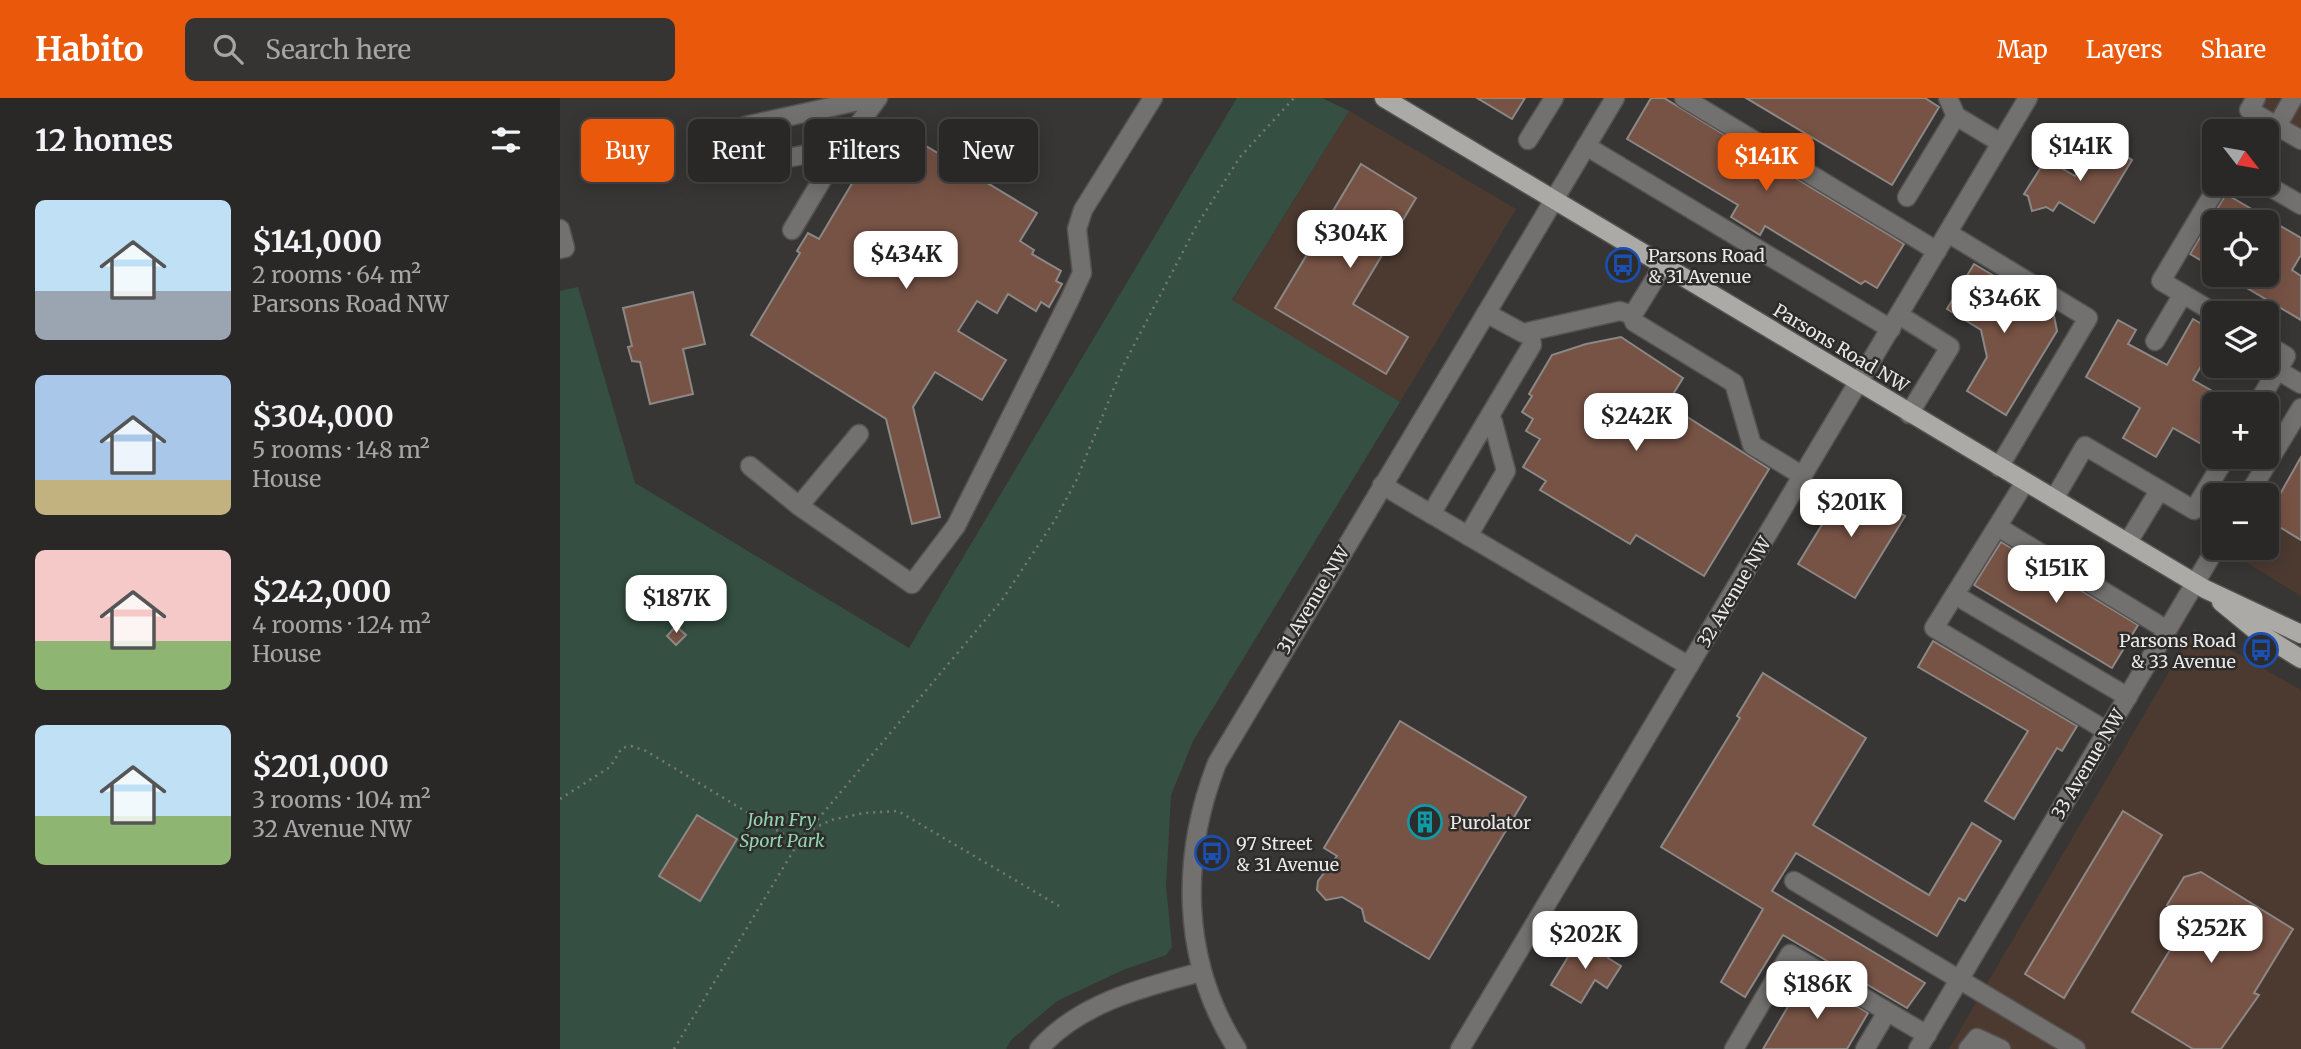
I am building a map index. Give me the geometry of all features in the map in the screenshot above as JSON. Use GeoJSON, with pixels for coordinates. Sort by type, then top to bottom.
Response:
{"type":"FeatureCollection","features":[{"type":"Feature","properties":{"kind":"main road","name":"Parsons Road NW"},"geometry":{"type":"LineString","coordinates":[[1384,98],[2200,586],[2301,635]]}},
{"type":"Feature","properties":{"kind":"main road","name":"Parsons Road NW"},"geometry":{"type":"LineString","coordinates":[[2200,586],[2255,630],[2301,659]]}},
{"type":"Feature","properties":{"kind":"street"},"geometry":{"type":"LineString","coordinates":[[777,119],[872,98]]}},
{"type":"Feature","properties":{"kind":"street"},"geometry":{"type":"LineString","coordinates":[[862,119],[878,98]]}},
{"type":"Feature","properties":{"kind":"street"},"geometry":{"type":"LineString","coordinates":[[750,466],[799,506],[912,584],[956,526],[1069,301],[1082,273],[1077,229],[1083,210],[1153,98]]}},
{"type":"Feature","properties":{"kind":"street"},"geometry":{"type":"LineString","coordinates":[[1528,140],[1554,98]]}},
{"type":"Feature","properties":{"kind":"street","name":"31 Avenue NW"},"geometry":{"type":"LineString","coordinates":[[1237,1049],[1221,1022],[1201,972],[1195,941],[1190,878],[1208,785],[1229,740],[1615,98]]}},
{"type":"Feature","properties":{"kind":"street"},"geometry":{"type":"LineString","coordinates":[[1684,98],[1937,251]]}},
{"type":"Feature","properties":{"kind":"street"},"geometry":{"type":"LineString","coordinates":[[1948,98],[1956,116],[2001,143]]}},
{"type":"Feature","properties":{"kind":"street","name":"32 Avenue NW"},"geometry":{"type":"LineString","coordinates":[[1460,1049],[2028,98]]}},
{"type":"Feature","properties":{"kind":"street"},"geometry":{"type":"LineString","coordinates":[[2256,98],[2249,110],[2265,119]]}},
{"type":"Feature","properties":{"kind":"street"},"geometry":{"type":"LineString","coordinates":[[2279,122],[2293,98]]}},
{"type":"Feature","properties":{"kind":"street"},"geometry":{"type":"LineString","coordinates":[[1907,197],[1956,116]]}},
{"type":"Feature","properties":{"kind":"street"},"geometry":{"type":"LineString","coordinates":[[2279,127],[2301,140]]}},
{"type":"Feature","properties":{"kind":"street"},"geometry":{"type":"LineString","coordinates":[[1586,146],[1895,322],[1950,347],[1909,414]]}},
{"type":"Feature","properties":{"kind":"street"},"geometry":{"type":"LineString","coordinates":[[792,230],[821,182]]}},
{"type":"Feature","properties":{"kind":"street"},"geometry":{"type":"LineString","coordinates":[[2279,192],[2301,205]]}},
{"type":"Feature","properties":{"kind":"street"},"geometry":{"type":"LineString","coordinates":[[2202,305],[2161,281],[2212,196]]}},
{"type":"Feature","properties":{"kind":"street"},"geometry":{"type":"LineString","coordinates":[[560,229],[565,248],[560,249]]}},
{"type":"Feature","properties":{"kind":"street"},"geometry":{"type":"LineString","coordinates":[[1948,233],[2088,318],[1999,467]]}},
{"type":"Feature","properties":{"kind":"street"},"geometry":{"type":"LineString","coordinates":[[1663,266],[1632,319],[1637,325],[1734,383],[1750,442],[1803,476]]}},
{"type":"Feature","properties":{"kind":"street"},"geometry":{"type":"LineString","coordinates":[[2155,341],[2183,294]]}},
{"type":"Feature","properties":{"kind":"street"},"geometry":{"type":"LineString","coordinates":[[1486,313],[1518,332],[1530,332],[1620,311],[1633,315]]}},
{"type":"Feature","properties":{"kind":"street"},"geometry":{"type":"LineString","coordinates":[[1432,514],[1532,345],[1530,332]]}},
{"type":"Feature","properties":{"kind":"street"},"geometry":{"type":"LineString","coordinates":[[2279,352],[2286,356],[2279,367]]}},
{"type":"Feature","properties":{"kind":"street"},"geometry":{"type":"LineString","coordinates":[[2279,371],[2301,384]]}},
{"type":"Feature","properties":{"kind":"street"},"geometry":{"type":"LineString","coordinates":[[2255,483],[2301,408]]}},
{"type":"Feature","properties":{"kind":"street"},"geometry":{"type":"LineString","coordinates":[[1468,536],[1506,471],[1493,422],[1489,418]]}},
{"type":"Feature","properties":{"kind":"street"},"geometry":{"type":"LineString","coordinates":[[799,506],[859,434]]}},
{"type":"Feature","properties":{"kind":"street"},"geometry":{"type":"LineString","coordinates":[[2054,499],[2085,446],[2194,510],[2219,469]]}},
{"type":"Feature","properties":{"kind":"street"},"geometry":{"type":"LineString","coordinates":[[2025,482],[1934,628],[2107,731]]}},
{"type":"Feature","properties":{"kind":"street"},"geometry":{"type":"LineString","coordinates":[[1382,485],[1689,666]]}},
{"type":"Feature","properties":{"kind":"street"},"geometry":{"type":"LineString","coordinates":[[2128,542],[2159,491]]}},
{"type":"Feature","properties":{"kind":"street"},"geometry":{"type":"LineString","coordinates":[[1998,527],[2167,630]]}},
{"type":"Feature","properties":{"kind":"street","name":"33 Avenue NW"},"geometry":{"type":"LineString","coordinates":[[1922,1042],[2167,630],[2200,586],[2211,560]]}},
{"type":"Feature","properties":{"kind":"street"},"geometry":{"type":"LineString","coordinates":[[1955,595],[2128,697]]}},
{"type":"Feature","properties":{"kind":"street"},"geometry":{"type":"LineString","coordinates":[[1794,881],[2076,1049]]}},
{"type":"Feature","properties":{"kind":"street"},"geometry":{"type":"LineString","coordinates":[[1734,1049],[1790,954],[1887,1012],[1922,1042]]}},
{"type":"Feature","properties":{"kind":"street"},"geometry":{"type":"LineString","coordinates":[[1039,1049],[1066,1023],[1099,1005],[1201,972]]}},
{"type":"Feature","properties":{"kind":"street"},"geometry":{"type":"LineString","coordinates":[[1865,1049],[1887,1012]]}},
{"type":"Feature","properties":{"kind":"street"},"geometry":{"type":"LineString","coordinates":[[1968,1049],[1977,1038],[2001,1049]]}},
{"type":"Feature","properties":{"kind":"path"},"geometry":{"type":"LineString","coordinates":[[674,1049],[798,843],[811,831],[1003,600],[1055,520],[1076,481],[1123,366],[1197,225],[1233,167],[1294,98]]}},
{"type":"Feature","properties":{"kind":"path"},"geometry":{"type":"LineString","coordinates":[[560,799],[610,766],[622,748],[631,746],[646,751],[798,843]]}},
{"type":"Feature","properties":{"kind":"path"},"geometry":{"type":"LineString","coordinates":[[811,831],[843,817],[895,810],[1059,906]]}},
{"type":"Feature","properties":{"kind":"shaded area"},"geometry":{"type":"Polygon","coordinates":[[[2247,98],[2301,98],[2301,149],[2279,135],[2279,119],[2253,119],[2240,111],[2247,98]]]}},
{"type":"Feature","properties":{"kind":"shaded area"},"geometry":{"type":"Polygon","coordinates":[[[1349,111],[1516,209],[1400,402],[1232,301],[1349,111]]]}},
{"type":"Feature","properties":{"kind":"shaded area"},"geometry":{"type":"Polygon","coordinates":[[[2301,455],[2301,596],[2244,561],[2279,560],[2279,495],[2301,455]]]}},
{"type":"Feature","properties":{"kind":"shaded area"},"geometry":{"type":"Polygon","coordinates":[[[2194,629],[2301,690],[2301,1049],[1949,1049],[2194,629]]]}},
{"type":"Feature","properties":{"kind":"green space","name":"John Fry Sport Park"},"geometry":{"type":"Polygon","coordinates":[[[1237,98],[1322,98],[1349,111],[1232,300],[1400,402],[1193,741],[1171,795],[1166,886],[1172,947],[1166,955],[1123,970],[1057,1001],[1011,1040],[1006,1049],[560,1049],[560,291],[578,287],[635,483],[909,648],[1237,98]]]}},
{"type":"Feature","properties":{"kind":"building"},"geometry":{"type":"Polygon","coordinates":[[[1477,98],[1525,98],[1512,119],[1477,98]]]}},
{"type":"Feature","properties":{"kind":"building"},"geometry":{"type":"Polygon","coordinates":[[[1651,98],[1664,98],[1904,244],[1877,288],[1865,281],[1861,284],[1765,226],[1760,235],[1731,217],[1738,205],[1627,139],[1651,98]]]}},
{"type":"Feature","properties":{"kind":"building"},"geometry":{"type":"Polygon","coordinates":[[[1746,98],[1925,98],[1939,107],[1892,185],[1746,98]]]}},
{"type":"Feature","properties":{"kind":"building"},"geometry":{"type":"Polygon","coordinates":[[[2097,138],[2132,160],[2094,223],[2059,202],[2053,211],[2046,207],[2032,211],[2028,196],[2024,194],[2046,159],[2075,176],[2097,138]]]}},
{"type":"Feature","properties":{"kind":"building"},"geometry":{"type":"Polygon","coordinates":[[[925,145],[939,154],[939,182],[986,182],[1037,213],[1020,241],[1034,250],[1032,254],[1061,271],[1056,281],[1062,284],[1049,307],[1041,302],[1036,311],[1008,294],[997,313],[977,301],[958,331],[1006,360],[982,400],[935,372],[913,407],[940,517],[912,524],[886,419],[751,335],[800,253],[797,251],[808,233],[819,239],[853,182],[925,182],[925,145]]]}},
{"type":"Feature","properties":{"kind":"building"},"geometry":{"type":"Polygon","coordinates":[[[1361,164],[1416,198],[1353,304],[1408,337],[1386,374],[1275,308],[1361,164]]]}},
{"type":"Feature","properties":{"kind":"building"},"geometry":{"type":"Polygon","coordinates":[[[2225,196],[2229,196],[2253,210],[2216,210],[2225,196]]]}},
{"type":"Feature","properties":{"kind":"building"},"geometry":{"type":"Polygon","coordinates":[[[2279,225],[2301,238],[2301,255],[2292,270],[2301,276],[2301,320],[2279,307],[2279,301],[2269,301],[2245,287],[2279,287],[2279,225]]]}},
{"type":"Feature","properties":{"kind":"building"},"geometry":{"type":"Polygon","coordinates":[[[2202,234],[2202,261],[2190,254],[2202,234]]]}},
{"type":"Feature","properties":{"kind":"building"},"geometry":{"type":"Polygon","coordinates":[[[1974,264],[2053,311],[2057,331],[2006,415],[1967,391],[1987,357],[1981,330],[1947,309],[1974,264]]]}},
{"type":"Feature","properties":{"kind":"building"},"geometry":{"type":"Polygon","coordinates":[[[693,292],[705,344],[683,349],[693,394],[650,404],[640,362],[632,361],[628,347],[632,346],[623,308],[693,292]]]}},
{"type":"Feature","properties":{"kind":"building"},"geometry":{"type":"Polygon","coordinates":[[[2193,319],[2202,324],[2202,365],[2193,380],[2214,392],[2202,392],[2202,444],[2173,428],[2156,457],[2123,438],[2140,408],[2086,377],[2118,320],[2136,330],[2128,344],[2167,365],[2193,319]]]}},
{"type":"Feature","properties":{"kind":"building"},"geometry":{"type":"Polygon","coordinates":[[[1621,337],[1683,378],[1667,404],[1769,469],[1704,576],[1636,535],[1630,544],[1540,490],[1546,481],[1523,467],[1540,439],[1526,431],[1533,419],[1522,412],[1532,396],[1529,394],[1552,355],[1621,337]]]}},
{"type":"Feature","properties":{"kind":"building"},"geometry":{"type":"Polygon","coordinates":[[[2301,457],[2301,540],[2279,527],[2279,496],[2301,457]]]}},
{"type":"Feature","properties":{"kind":"building"},"geometry":{"type":"Polygon","coordinates":[[[1842,482],[1847,482],[1905,516],[1855,598],[1798,564],[1834,505],[1830,502],[1842,482]]]}},
{"type":"Feature","properties":{"kind":"building"},"geometry":{"type":"Polygon","coordinates":[[[2001,542],[2138,625],[2112,668],[1974,585],[2001,542]]]}},
{"type":"Feature","properties":{"kind":"building"},"geometry":{"type":"Polygon","coordinates":[[[676,626],[686,635],[676,645],[667,636],[676,626]]]}},
{"type":"Feature","properties":{"kind":"building"},"geometry":{"type":"Polygon","coordinates":[[[1933,641],[2077,726],[2062,751],[2057,748],[2014,819],[1985,801],[2028,731],[1918,667],[1933,641]]]}},
{"type":"Feature","properties":{"kind":"building"},"geometry":{"type":"Polygon","coordinates":[[[1763,673],[1866,738],[1813,825],[1929,895],[1972,823],[2001,841],[1965,901],[1959,898],[1937,936],[1796,853],[1772,891],[1925,983],[1907,1008],[1783,935],[1745,997],[1721,982],[1763,909],[1661,847],[1740,718],[1737,716],[1763,673]]]}},
{"type":"Feature","properties":{"kind":"building","name":"Purolator"},"geometry":{"type":"Polygon","coordinates":[[[1400,721],[1526,797],[1429,959],[1365,921],[1362,909],[1342,897],[1326,900],[1317,890],[1318,881],[1337,856],[1324,848],[1400,721]]]}},
{"type":"Feature","properties":{"kind":"building"},"geometry":{"type":"Polygon","coordinates":[[[2123,811],[2162,835],[2064,998],[2025,974],[2123,811]]]}},
{"type":"Feature","properties":{"kind":"building"},"geometry":{"type":"Polygon","coordinates":[[[697,815],[737,839],[700,901],[659,876],[697,815]]]}},
{"type":"Feature","properties":{"kind":"building"},"geometry":{"type":"Polygon","coordinates":[[[2201,872],[2293,929],[2254,993],[2259,995],[2221,1049],[2193,1049],[2132,1012],[2189,919],[2167,905],[2184,877],[2201,872]]]}},
{"type":"Feature","properties":{"kind":"building"},"geometry":{"type":"Polygon","coordinates":[[[1579,939],[1597,950],[1600,945],[1612,951],[1608,958],[1621,966],[1607,988],[1595,980],[1581,1003],[1551,985],[1579,939]]]}},
{"type":"Feature","properties":{"kind":"building"},"geometry":{"type":"Polygon","coordinates":[[[1806,976],[1868,1013],[1847,1049],[1763,1049],[1806,976]]]}},
{"type":"Feature","properties":{"kind":"place","name":"Parsons Road & 31 Avenue"},"geometry":{"type":"Point","coordinates":[1623,265]}},
{"type":"Feature","properties":{"kind":"place","name":"Parsons Road & 33 Avenue"},"geometry":{"type":"Point","coordinates":[2261,650]}},
{"type":"Feature","properties":{"kind":"place","name":"Purolator"},"geometry":{"type":"Point","coordinates":[1425,822]}},
{"type":"Feature","properties":{"kind":"place","name":"97 Street & 31 Avenue"},"geometry":{"type":"Point","coordinates":[1212,853]}}]}
